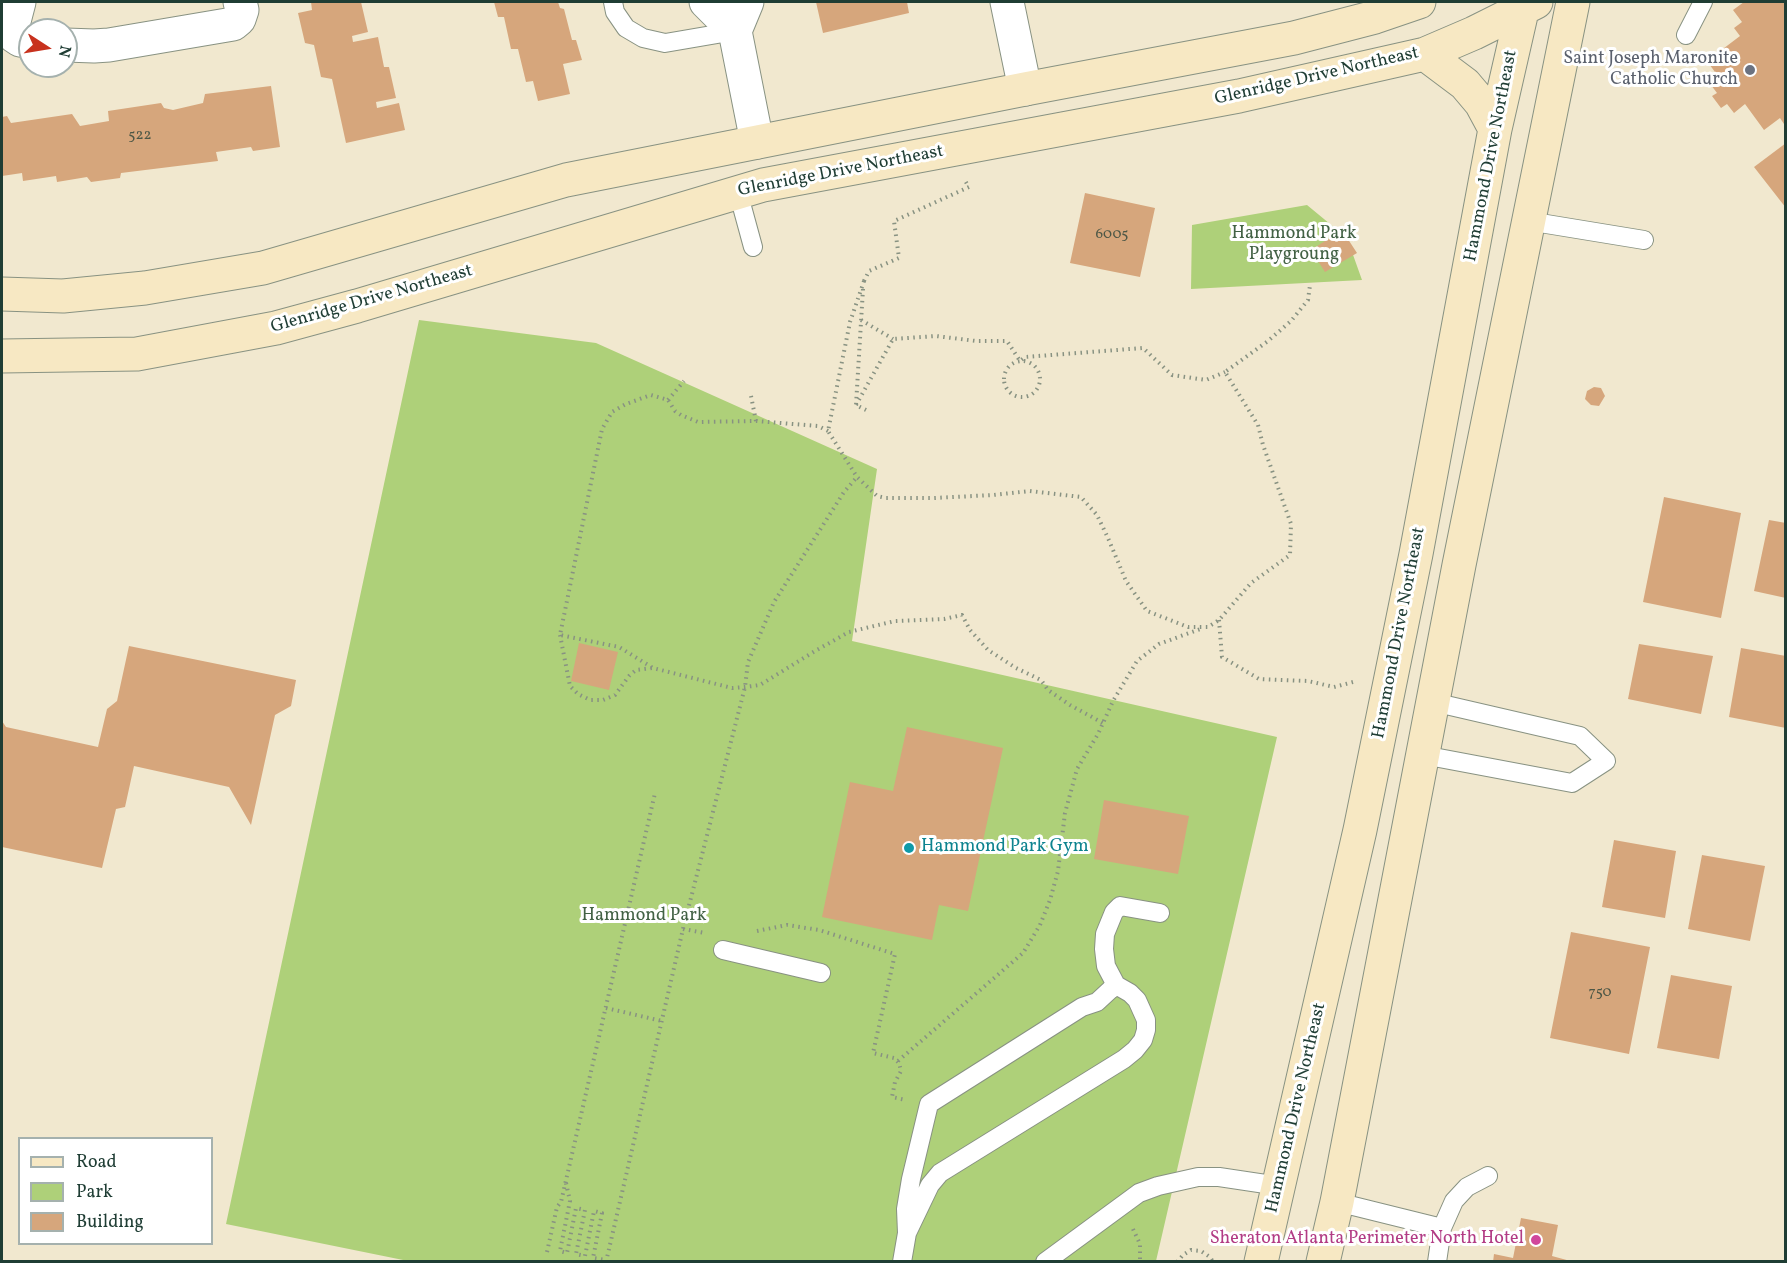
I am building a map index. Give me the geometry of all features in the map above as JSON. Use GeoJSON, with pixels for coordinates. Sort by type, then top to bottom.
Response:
{"type":"FeatureCollection","features":[{"type":"Feature","properties":{"kind":"main road"},"geometry":{"type":"LineString","coordinates":[[2,294],[63,296],[135,289],[263,268],[566,180],[1294,38],[1375,17],[1419,2]]}},
{"type":"Feature","properties":{"kind":"main road"},"geometry":{"type":"LineString","coordinates":[[1323,1262],[1573,2]]}},
{"type":"Feature","properties":{"kind":"main road","name":"Glenridge Drive Northeast"},"geometry":{"type":"LineString","coordinates":[[2,356],[137,354],[276,328],[775,183],[1239,96],[1425,54],[1474,33],[1527,4]]}},
{"type":"Feature","properties":{"kind":"main road","name":"Hammond Drive Northeast"},"geometry":{"type":"LineString","coordinates":[[1261,1262],[1363,818],[1418,543],[1495,129],[1527,4]]}},
{"type":"Feature","properties":{"kind":"main road"},"geometry":{"type":"LineString","coordinates":[[1425,54],[1465,84],[1480,103],[1495,129]]}},
{"type":"Feature","properties":{"kind":"street"},"geometry":{"type":"LineString","coordinates":[[18,39],[14,36],[12,29],[19,2]]}},
{"type":"Feature","properties":{"kind":"street"},"geometry":{"type":"LineString","coordinates":[[78,46],[109,45],[233,24],[239,20],[242,10],[240,2]]}},
{"type":"Feature","properties":{"kind":"street"},"geometry":{"type":"LineString","coordinates":[[706,2],[741,16],[758,142]]}},
{"type":"Feature","properties":{"kind":"street"},"geometry":{"type":"LineString","coordinates":[[1007,2],[1025,89]]}},
{"type":"Feature","properties":{"kind":"lane"},"geometry":{"type":"LineString","coordinates":[[613,2],[615,12],[626,28],[643,38],[665,43],[741,16]]}},
{"type":"Feature","properties":{"kind":"lane"},"geometry":{"type":"LineString","coordinates":[[1686,35],[1703,2]]}},
{"type":"Feature","properties":{"kind":"lane"},"geometry":{"type":"LineString","coordinates":[[738,192],[753,247]]}},
{"type":"Feature","properties":{"kind":"lane"},"geometry":{"type":"LineString","coordinates":[[1528,221],[1644,240]]}},
{"type":"Feature","properties":{"kind":"lane"},"geometry":{"type":"LineString","coordinates":[[1423,755],[1572,783],[1606,761],[1580,736],[1433,702]]}},
{"type":"Feature","properties":{"kind":"lane"},"geometry":{"type":"LineString","coordinates":[[907,1233],[930,1185],[940,1173],[1124,1059],[1143,1040],[1146,1020],[1137,1000],[1116,985],[1106,966],[1104,950],[1106,934],[1114,912],[1120,906],[1160,913]]}},
{"type":"Feature","properties":{"kind":"lane"},"geometry":{"type":"LineString","coordinates":[[723,950],[821,973]]}},
{"type":"Feature","properties":{"kind":"lane"},"geometry":{"type":"LineString","coordinates":[[902,1262],[907,1233],[906,1209],[911,1179],[929,1104],[1082,1007],[1097,1002],[1116,985]]}},
{"type":"Feature","properties":{"kind":"lane"},"geometry":{"type":"LineString","coordinates":[[1437,1262],[1442,1228],[1454,1201],[1467,1187],[1488,1176]]}},
{"type":"Feature","properties":{"kind":"lane"},"geometry":{"type":"LineString","coordinates":[[1045,1262],[1139,1193],[1158,1186],[1198,1177],[1219,1177],[1279,1186]]}},
{"type":"Feature","properties":{"kind":"lane"},"geometry":{"type":"LineString","coordinates":[[1336,1202],[1442,1228]]}},
{"type":"Feature","properties":{"kind":"path"},"geometry":{"type":"LineString","coordinates":[[828,431],[848,332],[864,281],[869,271],[899,258],[894,221],[969,187],[959,171]]}},
{"type":"Feature","properties":{"kind":"path"},"geometry":{"type":"LineString","coordinates":[[856,405],[864,281]]}},
{"type":"Feature","properties":{"kind":"path"},"geometry":{"type":"LineString","coordinates":[[1020,361],[1032,364],[1040,373],[1040,385],[1032,394],[1022,397],[1011,393],[1005,384],[1004,377],[1009,367],[1024,357],[1143,348],[1172,375],[1206,380],[1225,372],[1291,321],[1308,300],[1310,285]]}},
{"type":"Feature","properties":{"kind":"path"},"geometry":{"type":"LineString","coordinates":[[861,320],[892,339],[936,336],[976,341],[1007,341],[1020,361]]}},
{"type":"Feature","properties":{"kind":"path"},"geometry":{"type":"LineString","coordinates":[[856,405],[892,339]]}},
{"type":"Feature","properties":{"kind":"path"},"geometry":{"type":"LineString","coordinates":[[897,1061],[1023,953],[1040,925],[1058,871],[1065,813],[1077,770],[1137,661],[1159,644],[1208,627],[1219,620],[1251,584],[1290,555],[1291,524],[1258,425],[1225,372]]}},
{"type":"Feature","properties":{"kind":"path"},"geometry":{"type":"LineString","coordinates":[[668,400],[684,381]]}},
{"type":"Feature","properties":{"kind":"path"},"geometry":{"type":"LineString","coordinates":[[652,668],[636,670],[615,695],[603,700],[590,700],[578,694],[570,686],[560,634],[602,429],[612,412],[651,395],[668,400],[675,411],[692,421],[705,423],[756,421],[818,426],[828,431],[857,477],[877,495],[886,498],[970,496],[1030,491],[1081,497],[1097,515],[1126,581],[1147,611],[1188,627],[1208,627]]}},
{"type":"Feature","properties":{"kind":"path"},"geometry":{"type":"LineString","coordinates":[[751,396],[756,421]]}},
{"type":"Feature","properties":{"kind":"path"},"geometry":{"type":"LineString","coordinates":[[856,405],[866,410]]}},
{"type":"Feature","properties":{"kind":"path"},"geometry":{"type":"LineString","coordinates":[[566,1180],[570,1202],[560,1251],[567,1252],[576,1208],[585,1210],[576,1254],[585,1256],[594,1211],[602,1213],[593,1258],[606,1261],[683,929],[745,687],[748,662],[774,602],[844,492],[857,477]]}},
{"type":"Feature","properties":{"kind":"path"},"geometry":{"type":"LineString","coordinates":[[560,634],[619,646],[652,668],[732,688],[760,685],[849,632],[895,621],[944,619],[962,615],[970,630],[988,650],[1016,668],[1041,680],[1048,690],[1103,723]]}},
{"type":"Feature","properties":{"kind":"path"},"geometry":{"type":"LineString","coordinates":[[1219,620],[1222,657],[1259,679],[1308,681],[1334,687],[1361,682]]}},
{"type":"Feature","properties":{"kind":"path"},"geometry":{"type":"LineString","coordinates":[[547,1252],[566,1180],[655,793]]}},
{"type":"Feature","properties":{"kind":"path"},"geometry":{"type":"LineString","coordinates":[[606,1008],[662,1021]]}},
{"type":"Feature","properties":{"kind":"path"},"geometry":{"type":"LineString","coordinates":[[1132,1228],[1140,1244],[1140,1262]]}},
{"type":"Feature","properties":{"kind":"path"},"geometry":{"type":"LineString","coordinates":[[1178,1262],[1191,1250],[1202,1251],[1213,1262]]}},
{"type":"Feature","properties":{"kind":"green space","name":"Hammond Park Playgroung"},"geometry":{"type":"Polygon","coordinates":[[[1307,205],[1347,238],[1362,280],[1191,289],[1192,225],[1307,205]]]}},
{"type":"Feature","properties":{"kind":"green space","name":"Hammond Park"},"geometry":{"type":"Polygon","coordinates":[[[419,320],[596,343],[877,469],[852,641],[1277,737],[1156,1261],[413,1262],[226,1224],[419,320]]]}},
{"type":"Feature","properties":{"kind":"building"},"geometry":{"type":"Polygon","coordinates":[[[311,2],[361,2],[368,32],[352,36],[353,42],[378,37],[384,67],[389,67],[396,98],[376,102],[377,108],[399,103],[405,130],[346,143],[332,79],[321,77],[314,45],[305,43],[298,13],[312,10],[311,2]]]}},
{"type":"Feature","properties":{"kind":"building"},"geometry":{"type":"Polygon","coordinates":[[[494,2],[558,2],[560,8],[564,9],[572,40],[576,40],[582,60],[563,64],[570,94],[538,101],[533,81],[526,82],[518,49],[511,49],[504,17],[498,17],[494,2]]]}},
{"type":"Feature","properties":{"kind":"building"},"geometry":{"type":"Polygon","coordinates":[[[816,2],[907,2],[909,13],[823,33],[816,2]]]}},
{"type":"Feature","properties":{"kind":"building","name":"Saint Joseph Maronite Catholic Church"},"geometry":{"type":"Polygon","coordinates":[[[1744,2],[1786,2],[1786,123],[1784,124],[1780,118],[1764,130],[1745,104],[1734,113],[1727,104],[1721,108],[1712,96],[1717,93],[1711,85],[1720,79],[1707,61],[1740,36],[1734,28],[1742,22],[1733,10],[1744,2]]]}},
{"type":"Feature","properties":{"kind":"building"},"geometry":{"type":"Polygon","coordinates":[[[271,86],[280,147],[253,151],[251,147],[216,152],[218,161],[121,173],[120,178],[91,182],[87,177],[57,182],[56,176],[23,181],[22,173],[2,176],[2,117],[7,116],[11,123],[72,114],[80,126],[109,121],[108,111],[161,103],[164,108],[173,110],[203,103],[205,94],[271,86]]]}},
{"type":"Feature","properties":{"kind":"building"},"geometry":{"type":"Polygon","coordinates":[[[1786,143],[1786,208],[1754,167],[1786,143]]]}},
{"type":"Feature","properties":{"kind":"building"},"geometry":{"type":"Polygon","coordinates":[[[1085,193],[1155,208],[1140,277],[1070,263],[1085,193]]]}},
{"type":"Feature","properties":{"kind":"building"},"geometry":{"type":"Polygon","coordinates":[[[1342,230],[1357,253],[1325,272],[1311,250],[1342,230]]]}},
{"type":"Feature","properties":{"kind":"building"},"geometry":{"type":"Polygon","coordinates":[[[1594,387],[1601,388],[1605,396],[1599,406],[1591,405],[1585,399],[1587,391],[1594,387]]]}},
{"type":"Feature","properties":{"kind":"building"},"geometry":{"type":"Polygon","coordinates":[[[1664,497],[1741,513],[1721,618],[1643,602],[1664,497]]]}},
{"type":"Feature","properties":{"kind":"building"},"geometry":{"type":"Polygon","coordinates":[[[1769,520],[1786,523],[1786,598],[1754,591],[1769,520]]]}},
{"type":"Feature","properties":{"kind":"building"},"geometry":{"type":"Polygon","coordinates":[[[579,643],[618,652],[609,690],[571,681],[579,643]]]}},
{"type":"Feature","properties":{"kind":"building"},"geometry":{"type":"Polygon","coordinates":[[[1639,644],[1713,656],[1701,714],[1628,699],[1639,644]]]}},
{"type":"Feature","properties":{"kind":"building"},"geometry":{"type":"Polygon","coordinates":[[[129,646],[296,680],[291,706],[275,715],[251,825],[229,787],[134,766],[125,807],[116,809],[102,868],[2,847],[2,721],[6,727],[98,747],[107,709],[117,701],[129,646]]]}},
{"type":"Feature","properties":{"kind":"building"},"geometry":{"type":"Polygon","coordinates":[[[1741,648],[1786,656],[1786,728],[1729,717],[1741,648]]]}},
{"type":"Feature","properties":{"kind":"building","name":"Hammond Park Gym"},"geometry":{"type":"Polygon","coordinates":[[[907,727],[1003,748],[968,911],[939,905],[932,940],[822,917],[850,782],[893,791],[907,727]]]}},
{"type":"Feature","properties":{"kind":"building"},"geometry":{"type":"Polygon","coordinates":[[[1104,800],[1189,816],[1178,874],[1094,859],[1104,800]]]}},
{"type":"Feature","properties":{"kind":"building"},"geometry":{"type":"Polygon","coordinates":[[[1614,840],[1676,851],[1665,918],[1602,907],[1614,840]]]}},
{"type":"Feature","properties":{"kind":"building"},"geometry":{"type":"Polygon","coordinates":[[[1702,855],[1765,866],[1750,941],[1688,929],[1702,855]]]}},
{"type":"Feature","properties":{"kind":"building"},"geometry":{"type":"Polygon","coordinates":[[[1571,932],[1650,947],[1629,1054],[1550,1038],[1571,932]]]}},
{"type":"Feature","properties":{"kind":"building"},"geometry":{"type":"Polygon","coordinates":[[[1671,975],[1732,986],[1719,1059],[1657,1048],[1671,975]]]}},
{"type":"Feature","properties":{"kind":"building","name":"Sheraton Atlanta Perimeter North Hotel"},"geometry":{"type":"Polygon","coordinates":[[[1521,1218],[1558,1225],[1552,1256],[1574,1262],[1493,1262],[1494,1254],[1513,1258],[1521,1218]]]}},
{"type":"Feature","properties":{"kind":"place","name":"Saint Joseph Maronite Catholic Church"},"geometry":{"type":"Point","coordinates":[1750,70]}},
{"type":"Feature","properties":{"kind":"place","name":"Hammond Park Gym"},"geometry":{"type":"Point","coordinates":[909,848]}},
{"type":"Feature","properties":{"kind":"place","name":"Sheraton Atlanta Perimeter North Hotel"},"geometry":{"type":"Point","coordinates":[1536,1240]}}]}
